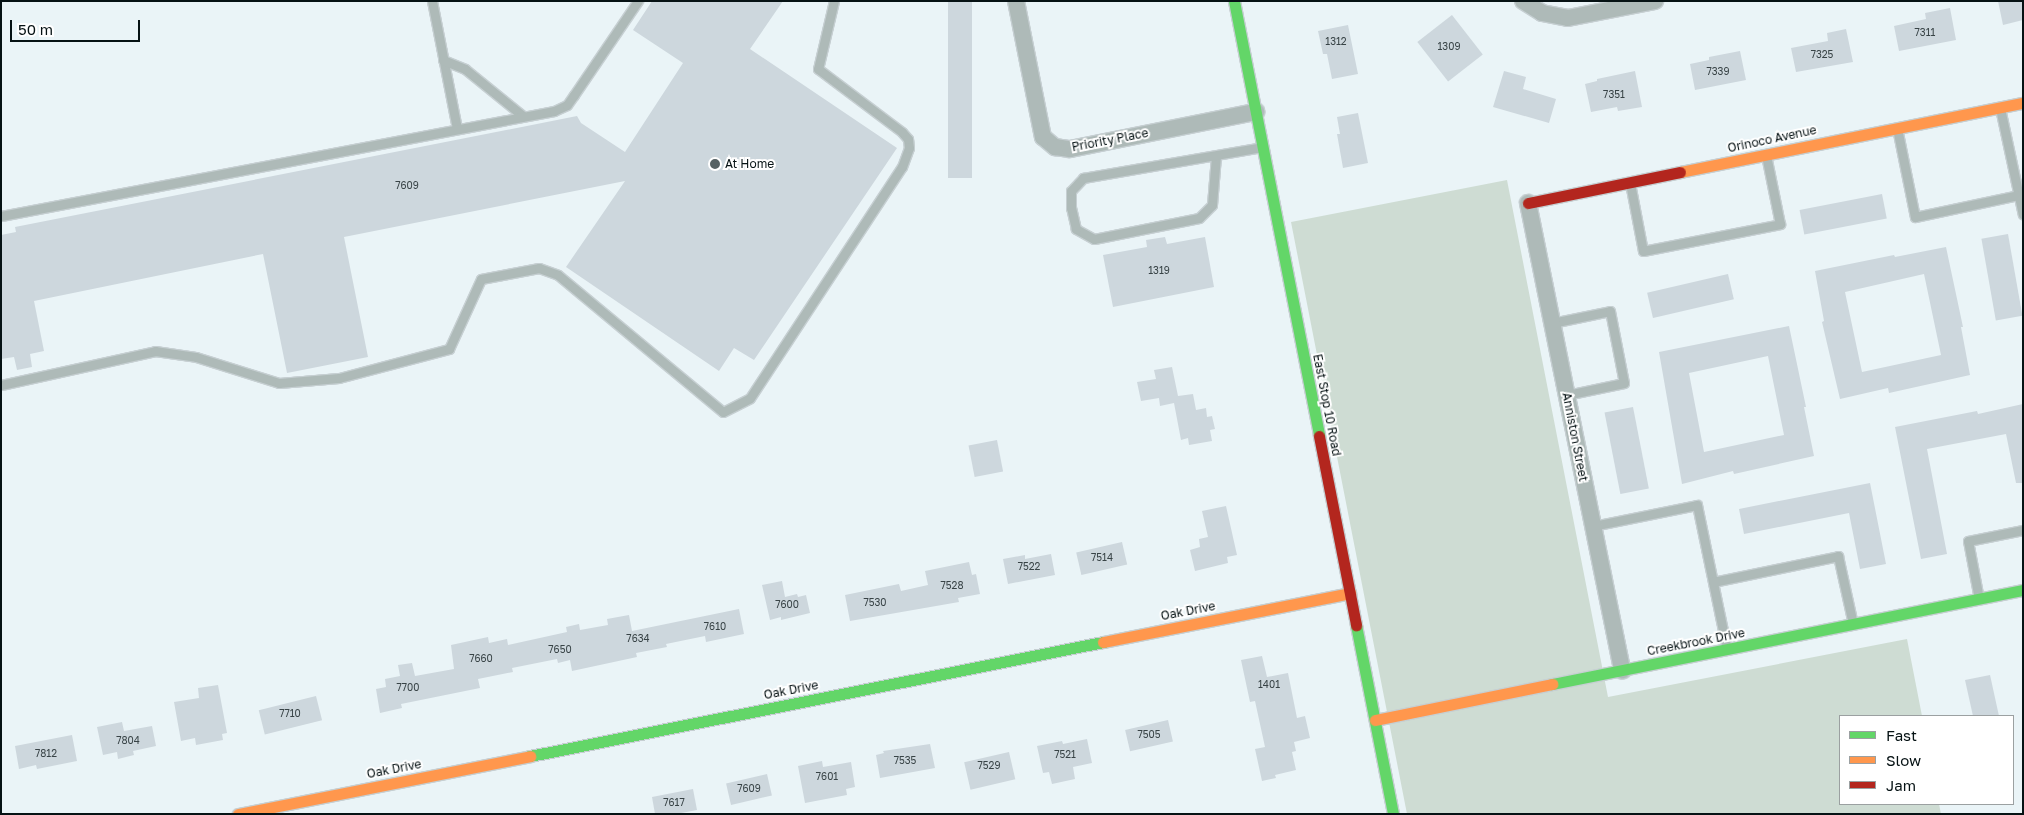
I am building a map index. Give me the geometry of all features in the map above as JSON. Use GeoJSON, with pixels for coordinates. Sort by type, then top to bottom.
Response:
{"type":"FeatureCollection","features":[{"type":"Feature","properties":{"kind":"street","name":"Priority Place"},"geometry":{"type":"LineString","coordinates":[[1016,1],[1044,136],[1052,145],[1070,148],[1256,112]]}},
{"type":"Feature","properties":{"kind":"street","name":"East Stop 10 Road"},"geometry":{"type":"LineString","coordinates":[[1234,1],[1393,814]]}},
{"type":"Feature","properties":{"kind":"street"},"geometry":{"type":"LineString","coordinates":[[1527,4],[1550,16],[1568,18],[1655,1]]}},
{"type":"Feature","properties":{"kind":"street","name":"Orinoco Avenue"},"geometry":{"type":"LineString","coordinates":[[1528,203],[2023,103]]}},
{"type":"Feature","properties":{"kind":"street","name":"Anniston Street"},"geometry":{"type":"LineString","coordinates":[[1528,203],[1622,671]]}},
{"type":"Feature","properties":{"kind":"street","name":"Creekbrook Drive"},"geometry":{"type":"LineString","coordinates":[[1375,720],[2023,590]]}},
{"type":"Feature","properties":{"kind":"street","name":"Oak Drive"},"geometry":{"type":"LineString","coordinates":[[238,814],[1350,593]]}},
{"type":"Feature","properties":{"kind":"lane"},"geometry":{"type":"LineString","coordinates":[[432,1],[457,129]]}},
{"type":"Feature","properties":{"kind":"lane"},"geometry":{"type":"LineString","coordinates":[[1,216],[554,110],[567,105],[638,1]]}},
{"type":"Feature","properties":{"kind":"lane"},"geometry":{"type":"LineString","coordinates":[[1,385],[155,351],[196,357],[279,383],[339,378],[449,349],[481,279],[539,268],[558,275],[723,412],[750,398],[902,167],[910,148],[908,139],[902,132],[818,69],[834,1]]}},
{"type":"Feature","properties":{"kind":"lane"},"geometry":{"type":"LineString","coordinates":[[443,60],[464,69],[523,116]]}},
{"type":"Feature","properties":{"kind":"lane"},"geometry":{"type":"LineString","coordinates":[[2000,108],[2021,195],[2023,215]]}},
{"type":"Feature","properties":{"kind":"lane"},"geometry":{"type":"LineString","coordinates":[[1897,128],[1915,216],[2021,195]]}},
{"type":"Feature","properties":{"kind":"lane"},"geometry":{"type":"LineString","coordinates":[[1216,156],[1212,205],[1199,218],[1094,239],[1076,229],[1071,208],[1072,191],[1083,178],[1216,156],[1263,146]]}},
{"type":"Feature","properties":{"kind":"lane"},"geometry":{"type":"LineString","coordinates":[[1630,183],[1643,251],[1780,224],[1766,155]]}},
{"type":"Feature","properties":{"kind":"lane"},"geometry":{"type":"LineString","coordinates":[[1552,322],[1610,311],[1624,384],[1566,396]]}},
{"type":"Feature","properties":{"kind":"lane"},"geometry":{"type":"LineString","coordinates":[[1593,526],[1697,504],[1727,650]]}},
{"type":"Feature","properties":{"kind":"lane"},"geometry":{"type":"LineString","coordinates":[[1980,599],[1968,542],[2023,530]]}},
{"type":"Feature","properties":{"kind":"lane"},"geometry":{"type":"LineString","coordinates":[[1713,582],[1838,556],[1853,625]]}},
{"type":"Feature","properties":{"kind":"shaded area"},"geometry":{"type":"Polygon","coordinates":[[[1507,180],[1608,697],[1907,639],[1922,715],[1839,715],[1839,805],[1939,805],[1941,814],[1407,814],[1291,222],[1507,180]]]}},
{"type":"Feature","properties":{"kind":"building"},"geometry":{"type":"Polygon","coordinates":[[[652,1],[783,1],[750,49],[897,148],[754,360],[734,348],[719,371],[566,267],[625,181],[344,237],[368,357],[287,373],[263,254],[34,301],[44,351],[30,354],[32,367],[17,370],[14,357],[1,359],[1,235],[16,232],[15,227],[577,116],[581,123],[625,152],[683,63],[633,30],[652,1]]]}},
{"type":"Feature","properties":{"kind":"building"},"geometry":{"type":"Polygon","coordinates":[[[948,1],[972,1],[972,178],[948,178],[948,1]]]}},
{"type":"Feature","properties":{"kind":"building"},"geometry":{"type":"Polygon","coordinates":[[[1998,1],[2023,1],[2023,20],[2003,25],[1998,1]]]}},
{"type":"Feature","properties":{"kind":"building"},"geometry":{"type":"Polygon","coordinates":[[[1950,8],[1956,40],[1899,51],[1894,26],[1926,19],[1925,13],[1950,8]]]}},
{"type":"Feature","properties":{"kind":"building"},"geometry":{"type":"Polygon","coordinates":[[[1452,15],[1483,54],[1448,81],[1417,42],[1452,15]]]}},
{"type":"Feature","properties":{"kind":"building"},"geometry":{"type":"Polygon","coordinates":[[[1348,25],[1358,74],[1332,79],[1327,54],[1323,54],[1318,31],[1348,25]]]}},
{"type":"Feature","properties":{"kind":"building"},"geometry":{"type":"Polygon","coordinates":[[[1846,29],[1853,62],[1796,72],[1791,48],[1828,41],[1827,33],[1846,29]]]}},
{"type":"Feature","properties":{"kind":"building"},"geometry":{"type":"Polygon","coordinates":[[[1740,51],[1746,80],[1695,90],[1690,64],[1709,60],[1709,57],[1740,51]]]}},
{"type":"Feature","properties":{"kind":"building"},"geometry":{"type":"Polygon","coordinates":[[[1504,71],[1526,77],[1523,89],[1556,99],[1549,123],[1493,107],[1504,71]]]}},
{"type":"Feature","properties":{"kind":"building"},"geometry":{"type":"Polygon","coordinates":[[[1635,71],[1642,107],[1618,111],[1617,107],[1591,112],[1585,84],[1597,81],[1597,79],[1635,71]]]}},
{"type":"Feature","properties":{"kind":"building"},"geometry":{"type":"Polygon","coordinates":[[[1358,113],[1368,163],[1343,168],[1337,134],[1340,134],[1337,117],[1358,113]]]}},
{"type":"Feature","properties":{"kind":"building"},"geometry":{"type":"Polygon","coordinates":[[[1882,194],[1887,219],[1804,235],[1800,210],[1882,194]]]}},
{"type":"Feature","properties":{"kind":"building"},"geometry":{"type":"Polygon","coordinates":[[[2008,234],[2022,316],[1996,320],[1981,239],[2008,234]]]}},
{"type":"Feature","properties":{"kind":"building"},"geometry":{"type":"Polygon","coordinates":[[[1165,237],[1167,244],[1205,237],[1214,287],[1113,307],[1103,255],[1147,247],[1146,240],[1165,237]]]}},
{"type":"Feature","properties":{"kind":"building"},"geometry":{"type":"Polygon","coordinates":[[[1946,247],[1963,327],[1961,327],[1970,375],[1889,393],[1888,388],[1840,399],[1822,322],[1824,321],[1815,271],[1894,255],[1895,257],[1946,247]],[[1924,274],[1845,292],[1862,372],[1941,355],[1924,274]]]}},
{"type":"Feature","properties":{"kind":"building"},"geometry":{"type":"Polygon","coordinates":[[[1728,274],[1734,299],[1653,318],[1647,293],[1728,274]]]}},
{"type":"Feature","properties":{"kind":"building"},"geometry":{"type":"Polygon","coordinates":[[[1789,326],[1814,456],[1734,474],[1733,471],[1682,484],[1659,352],[1789,326]],[[1768,356],[1689,373],[1704,452],[1784,435],[1768,356]]]}},
{"type":"Feature","properties":{"kind":"building"},"geometry":{"type":"Polygon","coordinates":[[[1172,367],[1178,396],[1193,394],[1196,410],[1206,408],[1207,417],[1212,416],[1215,429],[1210,430],[1212,441],[1189,445],[1188,438],[1181,440],[1174,403],[1160,406],[1159,398],[1141,401],[1137,382],[1156,379],[1154,370],[1172,367]]]}},
{"type":"Feature","properties":{"kind":"building"},"geometry":{"type":"Polygon","coordinates":[[[2023,404],[2023,483],[2016,483],[2006,434],[1927,449],[1947,554],[1921,559],[1895,427],[1977,411],[1978,414],[2023,404]]]}},
{"type":"Feature","properties":{"kind":"building"},"geometry":{"type":"Polygon","coordinates":[[[1633,407],[1649,488],[1620,494],[1605,413],[1633,407]]]}},
{"type":"Feature","properties":{"kind":"building"},"geometry":{"type":"Polygon","coordinates":[[[997,440],[1003,471],[975,477],[969,446],[997,440]]]}},
{"type":"Feature","properties":{"kind":"building"},"geometry":{"type":"Polygon","coordinates":[[[1870,483],[1886,564],[1860,569],[1849,513],[1744,534],[1739,509],[1870,483]]]}},
{"type":"Feature","properties":{"kind":"building"},"geometry":{"type":"Polygon","coordinates":[[[1226,506],[1237,555],[1227,557],[1228,563],[1195,571],[1190,550],[1200,547],[1199,539],[1208,537],[1202,511],[1226,506]]]}},
{"type":"Feature","properties":{"kind":"building"},"geometry":{"type":"Polygon","coordinates":[[[1122,542],[1127,564],[1081,575],[1076,553],[1122,542]]]}},
{"type":"Feature","properties":{"kind":"building"},"geometry":{"type":"Polygon","coordinates":[[[1051,554],[1055,575],[1008,584],[1003,559],[1025,555],[1025,559],[1051,554]]]}},
{"type":"Feature","properties":{"kind":"building"},"geometry":{"type":"Polygon","coordinates":[[[969,562],[972,575],[976,574],[980,594],[958,598],[959,602],[850,621],[845,595],[899,584],[901,591],[928,585],[925,571],[969,562]]]}},
{"type":"Feature","properties":{"kind":"building"},"geometry":{"type":"Polygon","coordinates":[[[782,581],[785,597],[797,594],[798,597],[806,595],[810,613],[781,620],[781,617],[770,620],[762,585],[782,581]]]}},
{"type":"Feature","properties":{"kind":"building"},"geometry":{"type":"Polygon","coordinates":[[[739,609],[744,634],[706,642],[705,636],[666,644],[667,647],[636,653],[637,657],[572,671],[570,660],[558,663],[557,659],[512,668],[513,672],[478,679],[480,688],[401,704],[402,708],[380,713],[376,689],[386,687],[385,679],[400,676],[398,665],[412,663],[415,676],[454,669],[451,645],[488,637],[489,643],[507,639],[508,645],[567,632],[566,627],[579,624],[580,630],[608,625],[607,619],[629,615],[632,631],[739,609]]]}},
{"type":"Feature","properties":{"kind":"building"},"geometry":{"type":"Polygon","coordinates":[[[1262,656],[1267,677],[1288,673],[1297,718],[1305,716],[1310,738],[1294,742],[1296,751],[1292,752],[1296,770],[1275,775],[1276,778],[1262,781],[1255,749],[1265,747],[1255,701],[1250,702],[1241,660],[1262,656]]]}},
{"type":"Feature","properties":{"kind":"building"},"geometry":{"type":"Polygon","coordinates":[[[1990,675],[1999,715],[1973,715],[1965,680],[1990,675]]]}},
{"type":"Feature","properties":{"kind":"building"},"geometry":{"type":"Polygon","coordinates":[[[218,685],[227,733],[222,734],[223,740],[196,745],[195,738],[181,741],[174,702],[199,698],[198,688],[218,685]]]}},
{"type":"Feature","properties":{"kind":"building"},"geometry":{"type":"Polygon","coordinates":[[[316,696],[322,720],[265,735],[259,710],[316,696]]]}},
{"type":"Feature","properties":{"kind":"building"},"geometry":{"type":"Polygon","coordinates":[[[1168,720],[1173,741],[1130,751],[1125,730],[1168,720]]]}},
{"type":"Feature","properties":{"kind":"building"},"geometry":{"type":"Polygon","coordinates":[[[122,722],[124,731],[152,726],[156,746],[133,751],[134,755],[118,759],[117,752],[103,755],[97,727],[122,722]]]}},
{"type":"Feature","properties":{"kind":"building"},"geometry":{"type":"Polygon","coordinates":[[[72,735],[77,761],[37,769],[36,765],[19,769],[15,746],[72,735]]]}},
{"type":"Feature","properties":{"kind":"building"},"geometry":{"type":"Polygon","coordinates":[[[1087,739],[1092,763],[1073,767],[1075,779],[1052,784],[1049,772],[1043,773],[1037,746],[1062,741],[1063,744],[1087,739]]]}},
{"type":"Feature","properties":{"kind":"building"},"geometry":{"type":"Polygon","coordinates":[[[930,744],[935,768],[880,778],[876,755],[884,753],[883,751],[930,744]]]}},
{"type":"Feature","properties":{"kind":"building"},"geometry":{"type":"Polygon","coordinates":[[[1009,752],[1015,779],[970,790],[964,762],[1009,752]]]}},
{"type":"Feature","properties":{"kind":"building"},"geometry":{"type":"Polygon","coordinates":[[[822,761],[823,767],[851,762],[855,787],[846,789],[847,795],[805,803],[798,766],[822,761]]]}},
{"type":"Feature","properties":{"kind":"building"},"geometry":{"type":"Polygon","coordinates":[[[767,774],[772,795],[731,805],[726,783],[767,774]]]}},
{"type":"Feature","properties":{"kind":"building"},"geometry":{"type":"Polygon","coordinates":[[[693,789],[697,810],[676,814],[655,814],[652,797],[693,789]]]}},
{"type":"Feature","properties":{"kind":"traffic: fast"},"geometry":{"type":"LineString","coordinates":[[1234,1],[1319,436]]}},
{"type":"Feature","properties":{"kind":"traffic: fast"},"geometry":{"type":"LineString","coordinates":[[1552,684],[2023,590]]}},
{"type":"Feature","properties":{"kind":"traffic: fast"},"geometry":{"type":"LineString","coordinates":[[1356,625],[1393,814]]}},
{"type":"Feature","properties":{"kind":"traffic: fast"},"geometry":{"type":"LineString","coordinates":[[530,756],[1103,642]]}},
{"type":"Feature","properties":{"kind":"traffic: slow"},"geometry":{"type":"LineString","coordinates":[[1680,172],[2023,103]]}},
{"type":"Feature","properties":{"kind":"traffic: slow"},"geometry":{"type":"LineString","coordinates":[[1103,642],[1350,593]]}},
{"type":"Feature","properties":{"kind":"traffic: slow"},"geometry":{"type":"LineString","coordinates":[[1375,720],[1552,684]]}},
{"type":"Feature","properties":{"kind":"traffic: slow"},"geometry":{"type":"LineString","coordinates":[[238,814],[530,756]]}},
{"type":"Feature","properties":{"kind":"traffic: jam"},"geometry":{"type":"LineString","coordinates":[[1528,203],[1680,172]]}},
{"type":"Feature","properties":{"kind":"traffic: jam"},"geometry":{"type":"LineString","coordinates":[[1319,436],[1356,625]]}},
{"type":"Feature","properties":{"kind":"place","name":"At Home"},"geometry":{"type":"Point","coordinates":[715,164]}}]}
